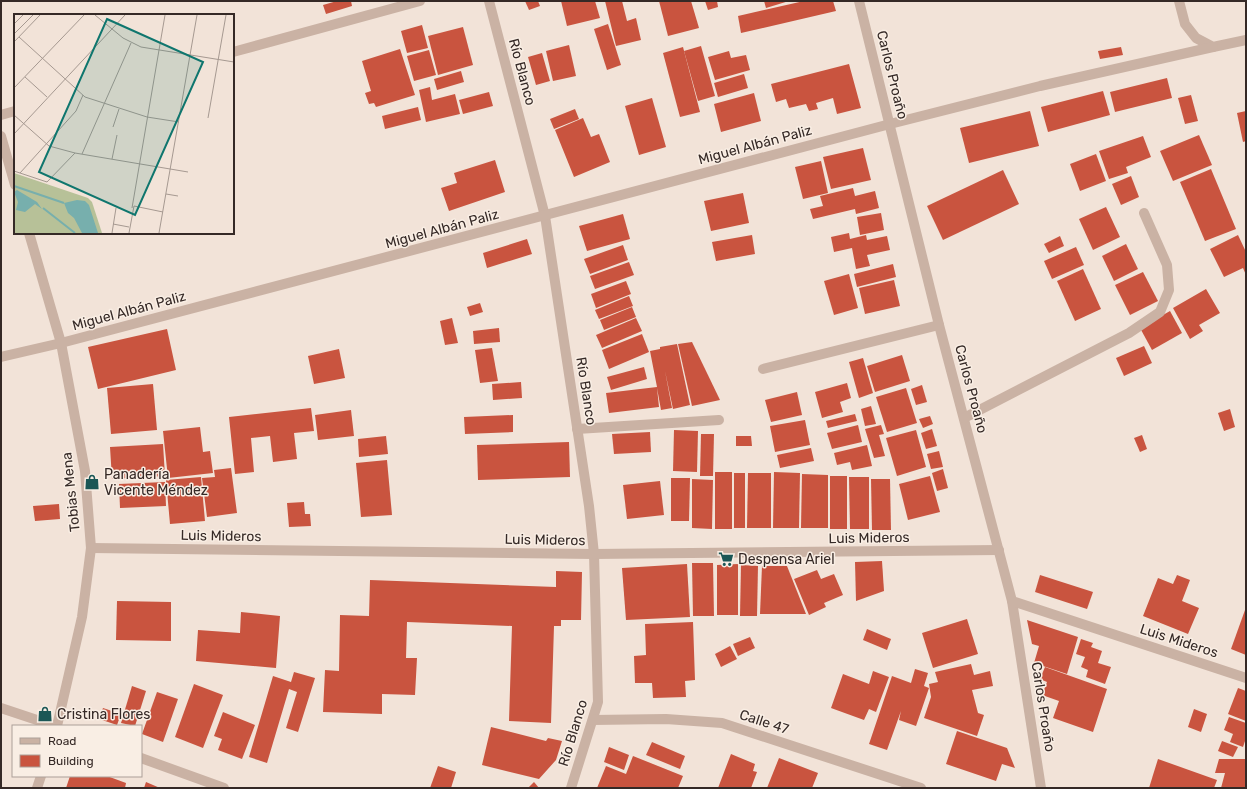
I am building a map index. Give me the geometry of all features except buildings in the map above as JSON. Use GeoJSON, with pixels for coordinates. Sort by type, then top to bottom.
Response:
{"type":"FeatureCollection","features":[{"type":"Feature","properties":{"kind":"street"},"geometry":{"type":"LineString","coordinates":[[234,52],[420,1]]}},
{"type":"Feature","properties":{"kind":"street","name":"Río Blanco"},"geometry":{"type":"LineString","coordinates":[[489,1],[545,216],[589,506],[594,554],[598,702],[571,788]]}},
{"type":"Feature","properties":{"kind":"street","name":"Carlos Proaño"},"geometry":{"type":"LineString","coordinates":[[859,1],[939,325],[1012,601],[1041,788]]}},
{"type":"Feature","properties":{"kind":"street"},"geometry":{"type":"LineString","coordinates":[[1179,5],[1185,24],[1196,38],[1213,47]]}},
{"type":"Feature","properties":{"kind":"street","name":"Miguel Albán Paliz"},"geometry":{"type":"LineString","coordinates":[[1,357],[61,344],[890,124],[1040,86],[1246,40]]}},
{"type":"Feature","properties":{"kind":"street"},"geometry":{"type":"LineString","coordinates":[[1,115],[14,111]]}},
{"type":"Feature","properties":{"kind":"street"},"geometry":{"type":"LineString","coordinates":[[1,136],[14,181]]}},
{"type":"Feature","properties":{"kind":"street"},"geometry":{"type":"LineString","coordinates":[[964,418],[1129,333],[1160,312],[1169,290],[1167,264],[1144,213]]}},
{"type":"Feature","properties":{"kind":"street","name":"Tobias Mena"},"geometry":{"type":"LineString","coordinates":[[29,234],[61,344],[85,471],[91,548],[82,617],[56,725]]}},
{"type":"Feature","properties":{"kind":"street"},"geometry":{"type":"LineString","coordinates":[[764,369],[939,325]]}},
{"type":"Feature","properties":{"kind":"street"},"geometry":{"type":"LineString","coordinates":[[578,429],[718,420]]}},
{"type":"Feature","properties":{"kind":"street","name":"Luis Mideros"},"geometry":{"type":"LineString","coordinates":[[91,548],[594,554],[999,550]]}},
{"type":"Feature","properties":{"kind":"street","name":"Luis Mideros"},"geometry":{"type":"LineString","coordinates":[[1012,601],[1246,678]]}},
{"type":"Feature","properties":{"kind":"street"},"geometry":{"type":"LineString","coordinates":[[1,708],[53,725]]}},
{"type":"Feature","properties":{"kind":"street","name":"Calle 47"},"geometry":{"type":"LineString","coordinates":[[593,720],[666,718],[722,723],[921,788]]}},
{"type":"Feature","properties":{"kind":"street"},"geometry":{"type":"LineString","coordinates":[[142,758],[224,788]]}},
{"type":"Feature","properties":{"kind":"street"},"geometry":{"type":"LineString","coordinates":[[36,788],[40,777]]}},
{"type":"Feature","properties":{"kind":"place","name":"Panadería Vicente Méndez"},"geometry":{"type":"Point","coordinates":[92,482]}},
{"type":"Feature","properties":{"kind":"place","name":"Despensa Ariel"},"geometry":{"type":"Point","coordinates":[726,559]}},
{"type":"Feature","properties":{"kind":"place","name":"Cristina Flores"},"geometry":{"type":"Point","coordinates":[45,714]}}]}
